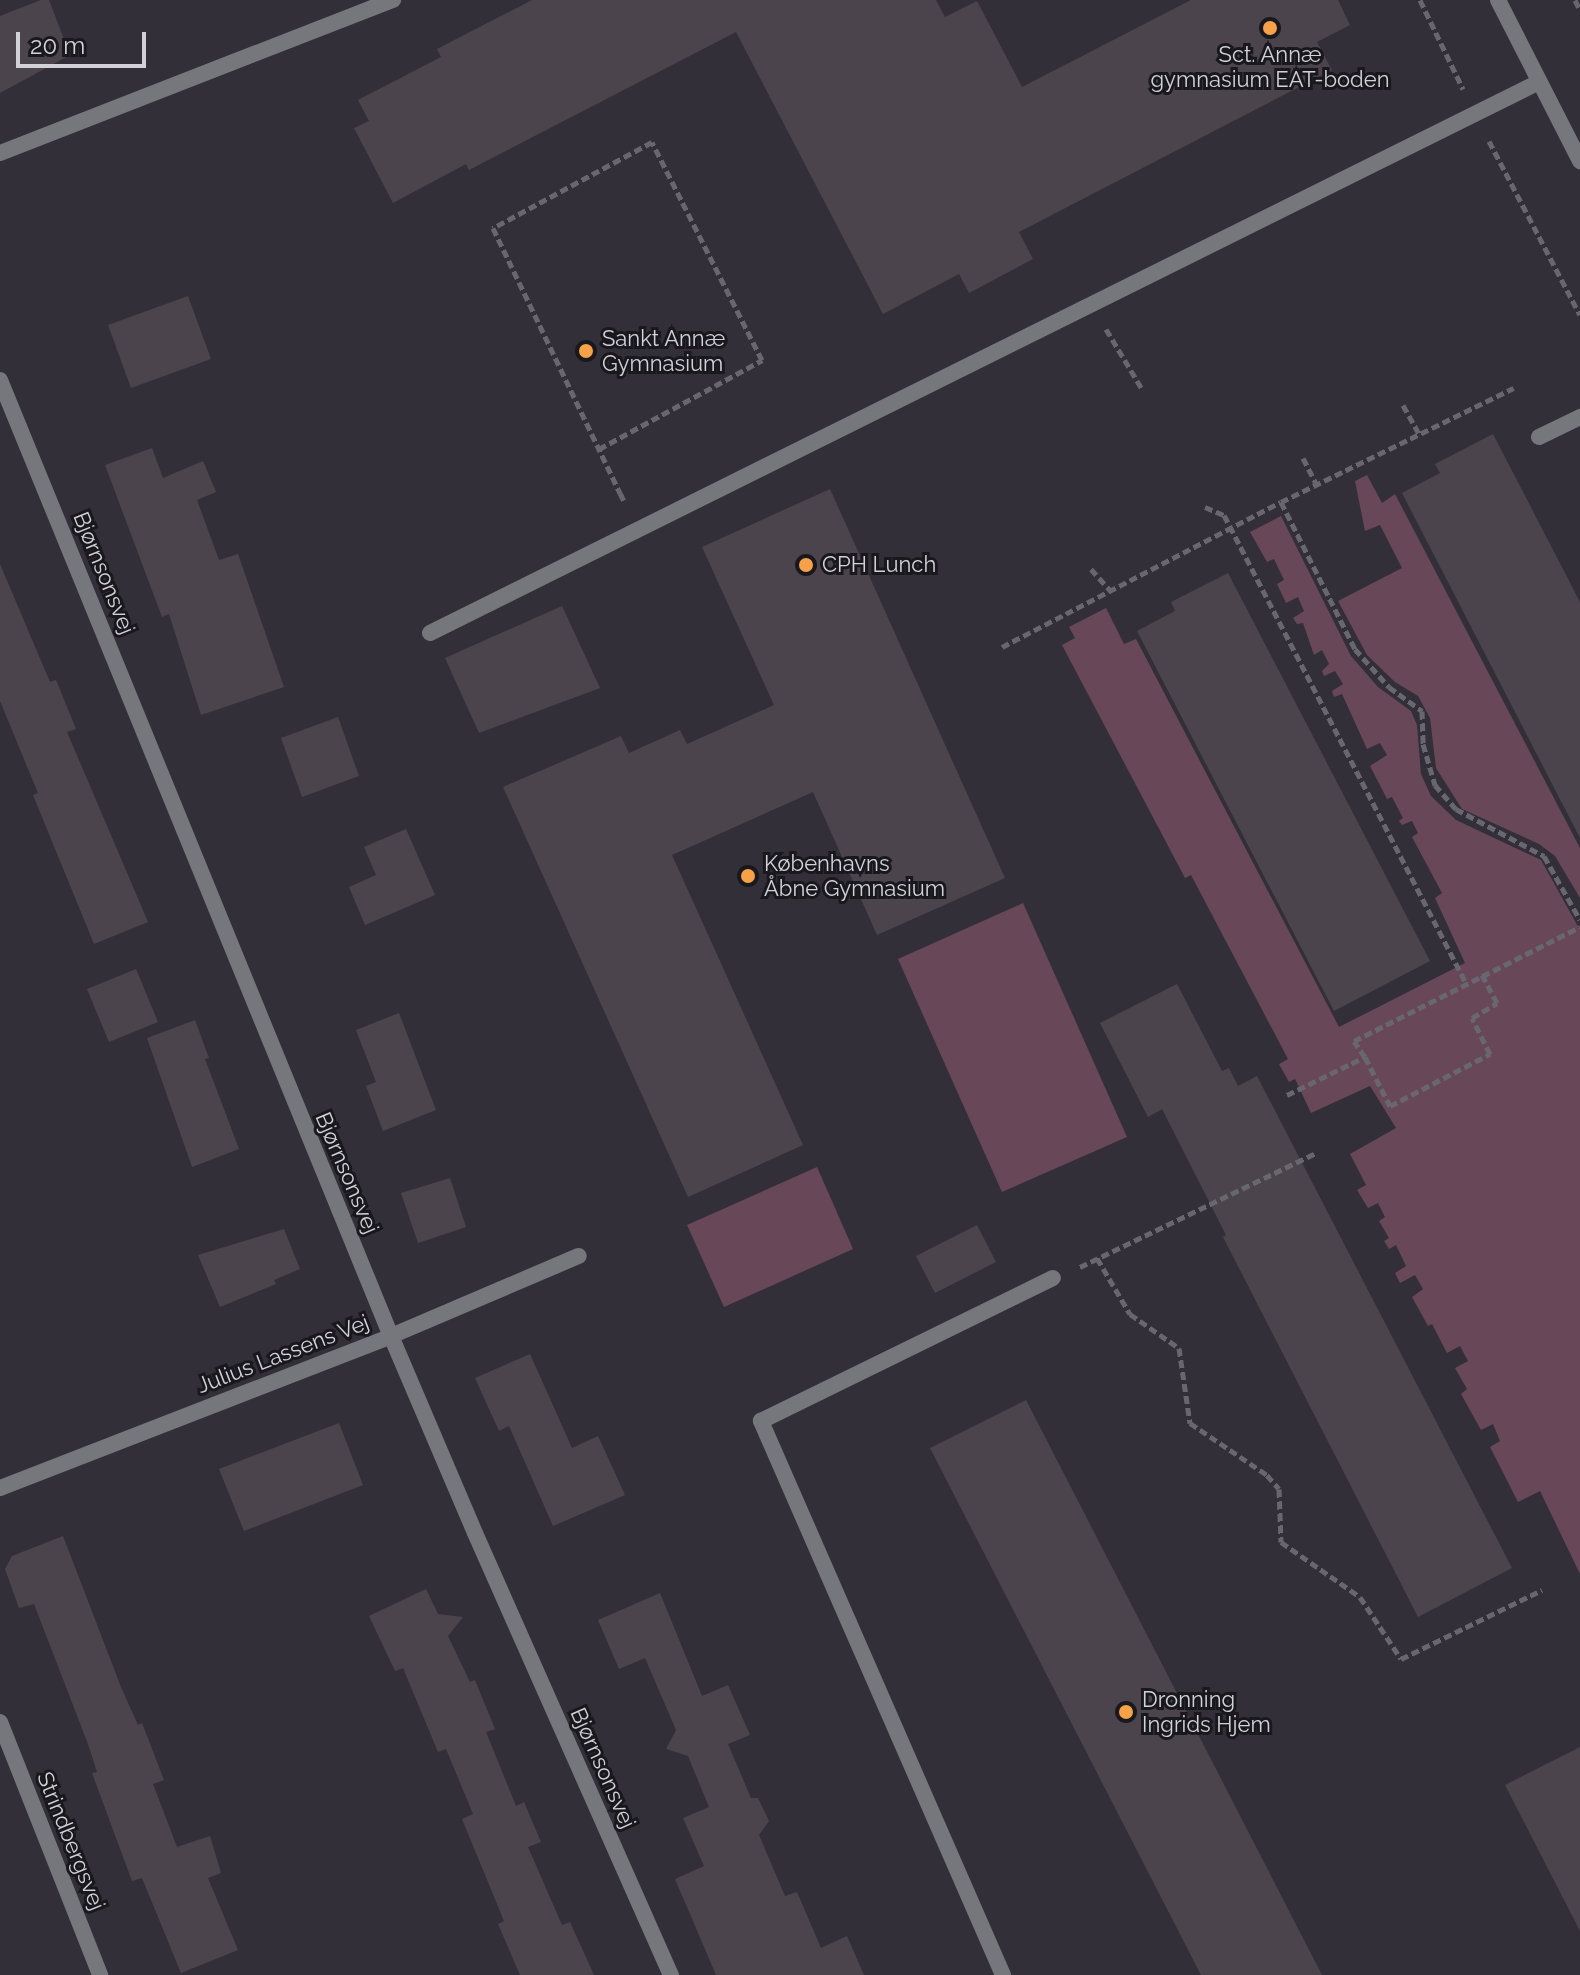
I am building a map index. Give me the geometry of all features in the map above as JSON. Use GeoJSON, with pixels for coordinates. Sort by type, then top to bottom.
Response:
{"type":"FeatureCollection","features":[{"type":"Feature","properties":{"kind":"street"},"geometry":{"type":"LineString","coordinates":[[0,153],[393,0]]}},
{"type":"Feature","properties":{"kind":"street"},"geometry":{"type":"LineString","coordinates":[[1498,0],[1580,161]]}},
{"type":"Feature","properties":{"kind":"street"},"geometry":{"type":"LineString","coordinates":[[430,633],[1539,82]]}},
{"type":"Feature","properties":{"kind":"street","name":"Bjørnsonsvej"},"geometry":{"type":"LineString","coordinates":[[0,380],[391,1336],[671,1975]]}},
{"type":"Feature","properties":{"kind":"street"},"geometry":{"type":"LineString","coordinates":[[1539,437],[1580,417]]}},
{"type":"Feature","properties":{"kind":"street","name":"Julius Lassens Vej"},"geometry":{"type":"LineString","coordinates":[[0,1488],[391,1336],[579,1256]]}},
{"type":"Feature","properties":{"kind":"street"},"geometry":{"type":"LineString","coordinates":[[1003,1975],[761,1421],[1053,1278]]}},
{"type":"Feature","properties":{"kind":"street","name":"Strindbergsvej"},"geometry":{"type":"LineString","coordinates":[[0,1722],[100,1975]]}},
{"type":"Feature","properties":{"kind":"path"},"geometry":{"type":"LineString","coordinates":[[1420,0],[1474,113],[1580,315]]}},
{"type":"Feature","properties":{"kind":"path"},"geometry":{"type":"LineString","coordinates":[[1575,0],[1580,10]]}},
{"type":"Feature","properties":{"kind":"path"},"geometry":{"type":"LineString","coordinates":[[599,449],[762,360],[652,142],[493,228],[599,449],[638,529]]}},
{"type":"Feature","properties":{"kind":"path"},"geometry":{"type":"LineString","coordinates":[[1091,304],[1142,389]]}},
{"type":"Feature","properties":{"kind":"path"},"geometry":{"type":"LineString","coordinates":[[1002,647],[1281,502],[1514,388]]}},
{"type":"Feature","properties":{"kind":"path"},"geometry":{"type":"LineString","coordinates":[[1403,405],[1419,434]]}},
{"type":"Feature","properties":{"kind":"path"},"geometry":{"type":"LineString","coordinates":[[1303,458],[1317,485]]}},
{"type":"Feature","properties":{"kind":"path"},"geometry":{"type":"LineString","coordinates":[[1281,502],[1355,649],[1389,687],[1422,711],[1423,744],[1435,785],[1456,809],[1544,856],[1580,920]]}},
{"type":"Feature","properties":{"kind":"path"},"geometry":{"type":"LineString","coordinates":[[1205,507],[1224,515],[1466,983]]}},
{"type":"Feature","properties":{"kind":"path"},"geometry":{"type":"LineString","coordinates":[[1091,569],[1111,591]]}},
{"type":"Feature","properties":{"kind":"path"},"geometry":{"type":"LineString","coordinates":[[1482,975],[1497,1003],[1472,1018],[1490,1054],[1390,1106],[1354,1041],[1466,983],[1482,975],[1580,927]]}},
{"type":"Feature","properties":{"kind":"path"},"geometry":{"type":"LineString","coordinates":[[1287,1095],[1365,1057]]}},
{"type":"Feature","properties":{"kind":"path"},"geometry":{"type":"LineString","coordinates":[[1053,1278],[1316,1153]]}},
{"type":"Feature","properties":{"kind":"path"},"geometry":{"type":"LineString","coordinates":[[1097,1258],[1130,1314],[1179,1348],[1190,1423],[1267,1475],[1279,1489],[1281,1542],[1360,1597],[1401,1659],[1542,1590]]}},
{"type":"Feature","properties":{"kind":"shaded area"},"geometry":{"type":"Polygon","coordinates":[[[1367,475],[1382,503],[1395,494],[1580,848],[1580,898],[1555,856],[1539,844],[1462,809],[1436,768],[1430,718],[1418,696],[1395,682],[1367,655],[1338,601],[1402,568],[1380,525],[1365,531],[1355,481],[1367,475]]]}},
{"type":"Feature","properties":{"kind":"shaded area"},"geometry":{"type":"Polygon","coordinates":[[[1281,516],[1351,656],[1378,687],[1411,711],[1417,725],[1421,774],[1431,796],[1456,820],[1541,860],[1580,930],[1580,1574],[1540,1491],[1518,1502],[1490,1447],[1500,1441],[1493,1424],[1481,1430],[1461,1394],[1467,1389],[1455,1368],[1468,1361],[1460,1346],[1447,1353],[1432,1324],[1428,1326],[1412,1297],[1423,1289],[1415,1275],[1400,1283],[1395,1273],[1406,1266],[1396,1245],[1389,1249],[1384,1241],[1389,1238],[1379,1221],[1385,1217],[1378,1203],[1368,1208],[1357,1190],[1366,1185],[1350,1154],[1396,1128],[1370,1086],[1311,1113],[1295,1079],[1289,1082],[1279,1064],[1288,1059],[1191,875],[1185,878],[1062,645],[1075,638],[1069,627],[1106,608],[1124,644],[1136,639],[1339,1027],[1465,963],[1435,898],[1442,893],[1412,837],[1418,833],[1412,821],[1402,825],[1399,821],[1403,818],[1392,797],[1387,799],[1370,766],[1387,755],[1380,743],[1367,749],[1342,694],[1334,697],[1332,691],[1343,684],[1335,671],[1324,676],[1322,671],[1329,664],[1322,650],[1314,655],[1303,623],[1297,624],[1293,618],[1304,611],[1298,597],[1286,603],[1277,584],[1284,580],[1274,559],[1267,562],[1250,532],[1281,516]]]}},
{"type":"Feature","properties":{"kind":"shaded area"},"geometry":{"type":"Polygon","coordinates":[[[1023,903],[1127,1137],[1002,1192],[898,959],[1023,903]]]}},
{"type":"Feature","properties":{"kind":"shaded area"},"geometry":{"type":"Polygon","coordinates":[[[817,1167],[853,1249],[724,1307],[687,1225],[817,1167]]]}},
{"type":"Feature","properties":{"kind":"building"},"geometry":{"type":"Polygon","coordinates":[[[41,0],[49,0],[70,55],[0,93],[0,16],[41,0]]]}},
{"type":"Feature","properties":{"kind":"building"},"geometry":{"type":"Polygon","coordinates":[[[532,0],[936,0],[945,17],[977,1],[1022,87],[1191,0],[1338,0],[1350,25],[1317,42],[1332,70],[1019,232],[1033,259],[969,293],[959,274],[883,314],[736,32],[469,170],[466,164],[393,203],[354,128],[369,121],[358,100],[441,57],[437,49],[532,0]]]}},
{"type":"Feature","properties":{"kind":"building"},"geometry":{"type":"Polygon","coordinates":[[[188,296],[211,359],[131,388],[108,325],[188,296]]]}},
{"type":"Feature","properties":{"kind":"building"},"geometry":{"type":"Polygon","coordinates":[[[1493,434],[1580,602],[1580,838],[1402,493],[1440,473],[1435,464],[1493,434]]]}},
{"type":"Feature","properties":{"kind":"building"},"geometry":{"type":"Polygon","coordinates":[[[152,448],[163,478],[203,461],[216,492],[197,500],[219,560],[238,554],[284,687],[201,715],[169,614],[162,617],[105,465],[152,448]]]}},
{"type":"Feature","properties":{"kind":"building"},"geometry":{"type":"Polygon","coordinates":[[[830,489],[1005,878],[877,935],[813,792],[672,855],[803,1145],[688,1197],[503,787],[621,736],[629,753],[680,730],[687,744],[774,705],[702,547],[830,489]]]}},
{"type":"Feature","properties":{"kind":"building"},"geometry":{"type":"Polygon","coordinates":[[[0,564],[50,682],[56,680],[76,729],[67,732],[148,922],[94,944],[33,795],[38,793],[0,701],[0,564]]]}},
{"type":"Feature","properties":{"kind":"building"},"geometry":{"type":"Polygon","coordinates":[[[1228,573],[1430,961],[1334,1011],[1137,631],[1175,611],[1171,602],[1228,573]]]}},
{"type":"Feature","properties":{"kind":"building"},"geometry":{"type":"Polygon","coordinates":[[[562,606],[600,688],[479,733],[445,658],[562,606]]]}},
{"type":"Feature","properties":{"kind":"building"},"geometry":{"type":"Polygon","coordinates":[[[338,717],[359,776],[302,797],[281,738],[338,717]]]}},
{"type":"Feature","properties":{"kind":"building"},"geometry":{"type":"Polygon","coordinates":[[[406,829],[435,895],[365,925],[349,887],[376,875],[364,847],[406,829]]]}},
{"type":"Feature","properties":{"kind":"building"},"geometry":{"type":"Polygon","coordinates":[[[136,969],[158,1022],[109,1042],[87,989],[136,969]]]}},
{"type":"Feature","properties":{"kind":"building"},"geometry":{"type":"Polygon","coordinates":[[[1177,984],[1222,1071],[1229,1068],[1238,1086],[1257,1076],[1512,1568],[1418,1617],[1223,1237],[1226,1235],[1162,1109],[1148,1117],[1100,1023],[1177,984]]]}},
{"type":"Feature","properties":{"kind":"building"},"geometry":{"type":"Polygon","coordinates":[[[399,1013],[436,1110],[383,1131],[366,1086],[376,1082],[356,1030],[399,1013]]]}},
{"type":"Feature","properties":{"kind":"building"},"geometry":{"type":"Polygon","coordinates":[[[195,1020],[209,1058],[205,1059],[239,1149],[192,1167],[147,1038],[195,1020]]]}},
{"type":"Feature","properties":{"kind":"building"},"geometry":{"type":"Polygon","coordinates":[[[450,1178],[466,1227],[418,1243],[401,1193],[450,1178]]]}},
{"type":"Feature","properties":{"kind":"building"},"geometry":{"type":"Polygon","coordinates":[[[977,1225],[996,1262],[935,1293],[916,1256],[977,1225]]]}},
{"type":"Feature","properties":{"kind":"building"},"geometry":{"type":"Polygon","coordinates":[[[284,1229],[300,1269],[274,1280],[276,1284],[220,1307],[198,1255],[284,1229]]]}},
{"type":"Feature","properties":{"kind":"building"},"geometry":{"type":"Polygon","coordinates":[[[530,1354],[572,1448],[598,1436],[625,1495],[553,1526],[509,1426],[499,1431],[475,1378],[530,1354]]]}},
{"type":"Feature","properties":{"kind":"building","name":"Dronning Ingrids Hjem"},"geometry":{"type":"Polygon","coordinates":[[[1026,1400],[1322,1975],[1201,1975],[930,1448],[1026,1400]]]}},
{"type":"Feature","properties":{"kind":"building"},"geometry":{"type":"Polygon","coordinates":[[[339,1423],[363,1485],[244,1531],[219,1469],[339,1423]]]}},
{"type":"Feature","properties":{"kind":"building"},"geometry":{"type":"Polygon","coordinates":[[[63,1536],[121,1687],[138,1725],[142,1723],[164,1780],[153,1784],[177,1847],[210,1836],[221,1873],[208,1878],[238,1950],[181,1973],[142,1878],[132,1881],[92,1773],[97,1772],[88,1744],[34,1604],[19,1608],[5,1569],[12,1556],[63,1536]]]}},
{"type":"Feature","properties":{"kind":"building"},"geometry":{"type":"Polygon","coordinates":[[[426,1589],[438,1614],[463,1617],[448,1636],[470,1682],[475,1680],[495,1729],[486,1732],[516,1806],[524,1802],[541,1842],[528,1847],[562,1925],[570,1922],[594,1975],[520,1975],[498,1924],[504,1921],[462,1819],[473,1814],[446,1749],[438,1752],[403,1668],[395,1671],[369,1616],[426,1589]]]}},
{"type":"Feature","properties":{"kind":"building"},"geometry":{"type":"Polygon","coordinates":[[[660,1593],[702,1696],[728,1685],[750,1735],[728,1744],[751,1798],[758,1798],[769,1821],[759,1835],[785,1896],[797,1892],[821,1948],[847,1936],[864,1975],[716,1975],[675,1879],[704,1866],[683,1818],[709,1807],[688,1756],[666,1749],[676,1730],[645,1658],[619,1669],[598,1620],[660,1593]]]}},
{"type":"Feature","properties":{"kind":"building"},"geometry":{"type":"Polygon","coordinates":[[[1580,1747],[1580,1931],[1505,1785],[1580,1747]]]}},
{"type":"Feature","properties":{"kind":"place","name":"Sct. Annæ gymnasium EAT-boden"},"geometry":{"type":"Point","coordinates":[1270,28]}},
{"type":"Feature","properties":{"kind":"place","name":"Sankt Annæ Gymnasium"},"geometry":{"type":"Point","coordinates":[586,351]}},
{"type":"Feature","properties":{"kind":"place","name":"CPH Lunch"},"geometry":{"type":"Point","coordinates":[806,565]}},
{"type":"Feature","properties":{"kind":"place","name":"Københavns Åbne Gymnasium"},"geometry":{"type":"Point","coordinates":[748,876]}},
{"type":"Feature","properties":{"kind":"place","name":"Dronning Ingrids Hjem"},"geometry":{"type":"Point","coordinates":[1126,1712]}}]}
